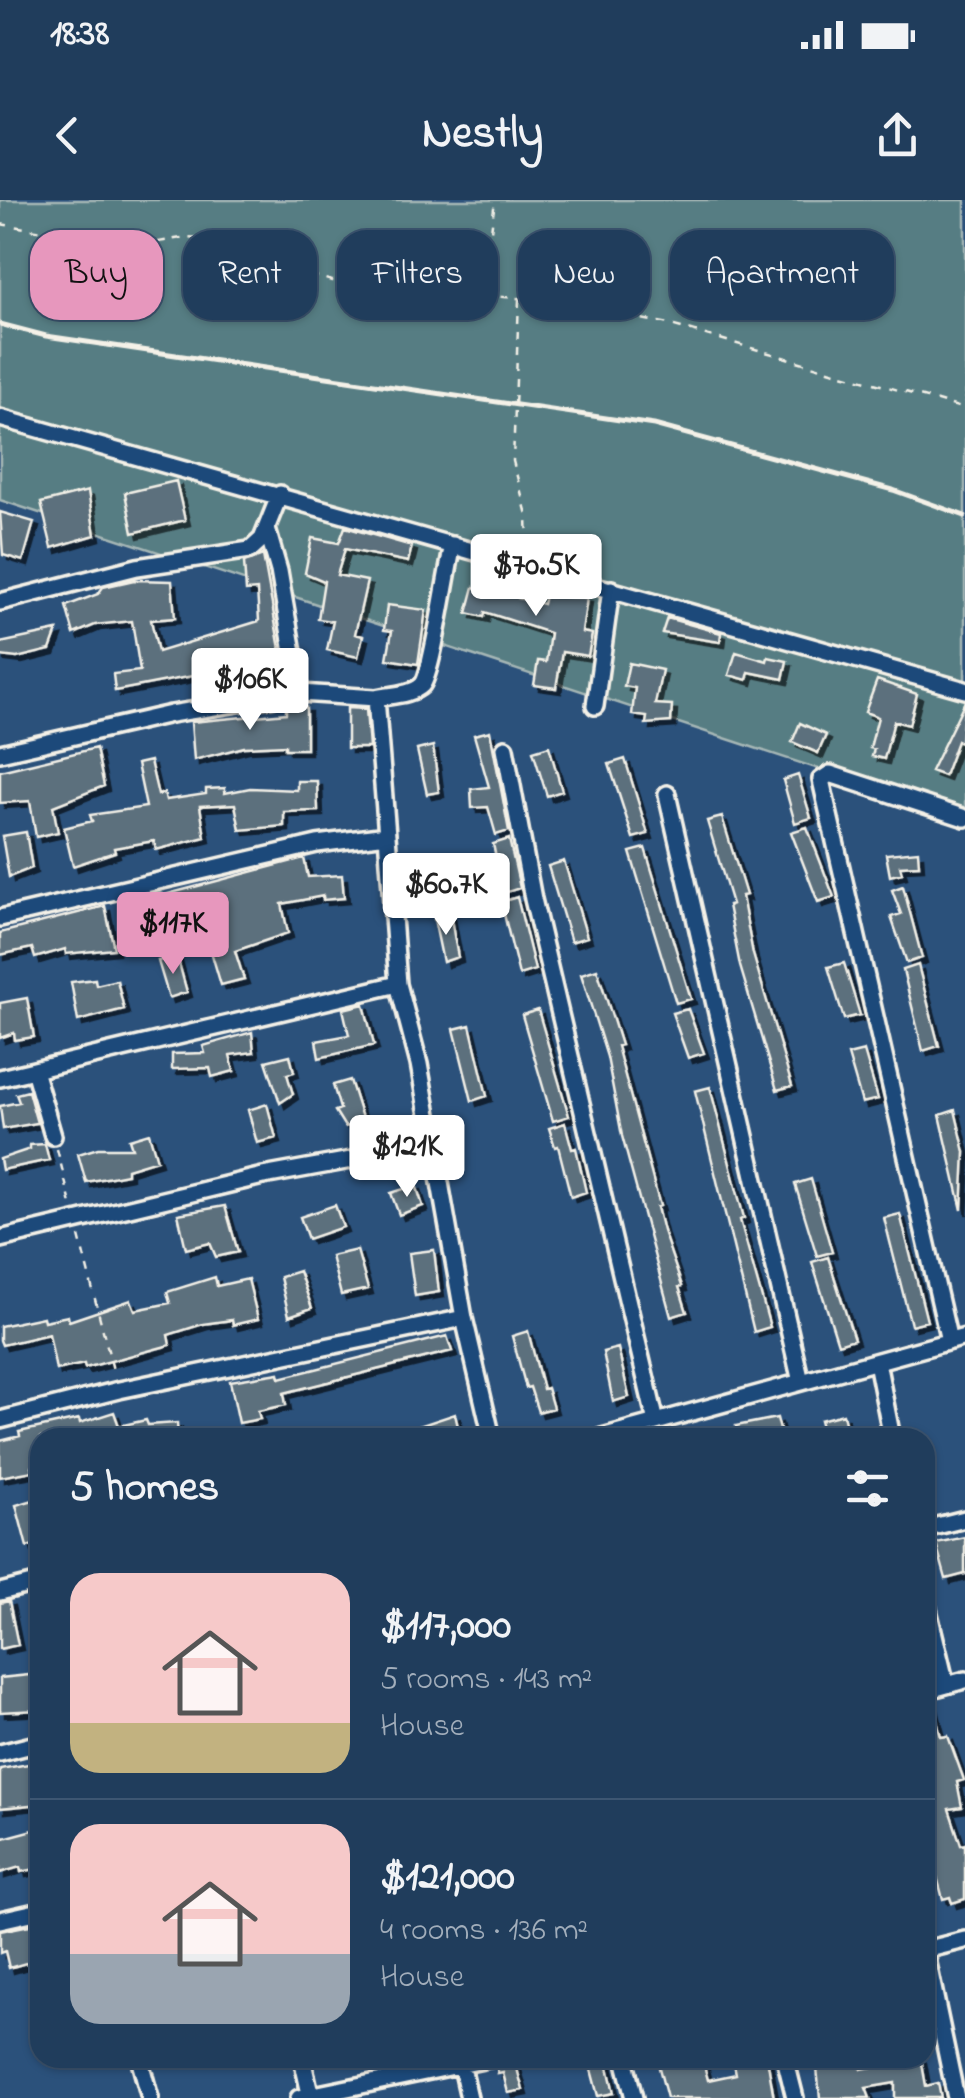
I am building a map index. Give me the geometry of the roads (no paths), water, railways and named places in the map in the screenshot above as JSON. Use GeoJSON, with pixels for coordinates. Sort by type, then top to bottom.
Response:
{"type":"FeatureCollection","features":[{"type":"Feature","properties":{"kind":"street"},"geometry":{"type":"LineString","coordinates":[[0,418],[965,690]]}},
{"type":"Feature","properties":{"kind":"street"},"geometry":{"type":"LineString","coordinates":[[0,602],[137,567],[250,550],[267,529],[280,494]]}},
{"type":"Feature","properties":{"kind":"street"},"geometry":{"type":"LineString","coordinates":[[267,529],[300,693]]}},
{"type":"Feature","properties":{"kind":"street"},"geometry":{"type":"LineString","coordinates":[[0,753],[170,714],[300,693],[376,698],[416,690],[428,675],[440,592],[453,544]]}},
{"type":"Feature","properties":{"kind":"street"},"geometry":{"type":"LineString","coordinates":[[595,706],[611,590]]}},
{"type":"Feature","properties":{"kind":"street"},"geometry":{"type":"LineString","coordinates":[[376,698],[398,984],[490,1428]]}},
{"type":"Feature","properties":{"kind":"street"},"geometry":{"type":"LineString","coordinates":[[505,748],[533,899],[656,1422]]}},
{"type":"Feature","properties":{"kind":"street"},"geometry":{"type":"LineString","coordinates":[[634,1428],[957,1339],[822,780],[830,774],[965,818]]}},
{"type":"Feature","properties":{"kind":"street"},"geometry":{"type":"LineString","coordinates":[[666,794],[801,1382]]}},
{"type":"Feature","properties":{"kind":"street"},"geometry":{"type":"LineString","coordinates":[[0,918],[317,844],[387,835]]}},
{"type":"Feature","properties":{"kind":"street"},"geometry":{"type":"LineString","coordinates":[[0,1078],[398,984]]}},
{"type":"Feature","properties":{"kind":"street"},"geometry":{"type":"LineString","coordinates":[[34,1070],[53,1136]]}},
{"type":"Feature","properties":{"kind":"street"},"geometry":{"type":"LineString","coordinates":[[0,1239],[263,1176],[434,1145]]}},
{"type":"Feature","properties":{"kind":"street"},"geometry":{"type":"LineString","coordinates":[[0,1420],[118,1390],[464,1318]]}},
{"type":"Feature","properties":{"kind":"street"},"geometry":{"type":"LineString","coordinates":[[876,1362],[890,1428]]}},
{"type":"Feature","properties":{"kind":"street"},"geometry":{"type":"LineString","coordinates":[[935,1526],[965,1518]]}},
{"type":"Feature","properties":{"kind":"street"},"geometry":{"type":"LineString","coordinates":[[0,1592],[30,1584]]}},
{"type":"Feature","properties":{"kind":"street"},"geometry":{"type":"LineString","coordinates":[[935,1639],[946,1685]]}},
{"type":"Feature","properties":{"kind":"street"},"geometry":{"type":"LineString","coordinates":[[935,1688],[965,1680]]}},
{"type":"Feature","properties":{"kind":"street"},"geometry":{"type":"LineString","coordinates":[[0,1753],[30,1746]]}},
{"type":"Feature","properties":{"kind":"street"},"geometry":{"type":"LineString","coordinates":[[0,1920],[30,1913]]}},
{"type":"Feature","properties":{"kind":"street"},"geometry":{"type":"LineString","coordinates":[[935,1947],[965,1940]]}},
{"type":"Feature","properties":{"kind":"street"},"geometry":{"type":"LineString","coordinates":[[935,1997],[956,2098]]}},
{"type":"Feature","properties":{"kind":"street"},"geometry":{"type":"LineString","coordinates":[[141,2068],[150,2098]]}},
{"type":"Feature","properties":{"kind":"street"},"geometry":{"type":"LineString","coordinates":[[303,2068],[307,2097],[434,2068]]}},
{"type":"Feature","properties":{"kind":"street"},"geometry":{"type":"LineString","coordinates":[[462,2068],[469,2098]]}},
{"type":"Feature","properties":{"kind":"street"},"geometry":{"type":"LineString","coordinates":[[626,2068],[634,2098]]}},
{"type":"Feature","properties":{"kind":"street"},"geometry":{"type":"LineString","coordinates":[[788,2068],[795,2098]]}},
{"type":"Feature","properties":{"kind":"railway"},"geometry":{"type":"LineString","coordinates":[[0,324],[46,336],[654,425],[893,490],[965,516]]}}]}
